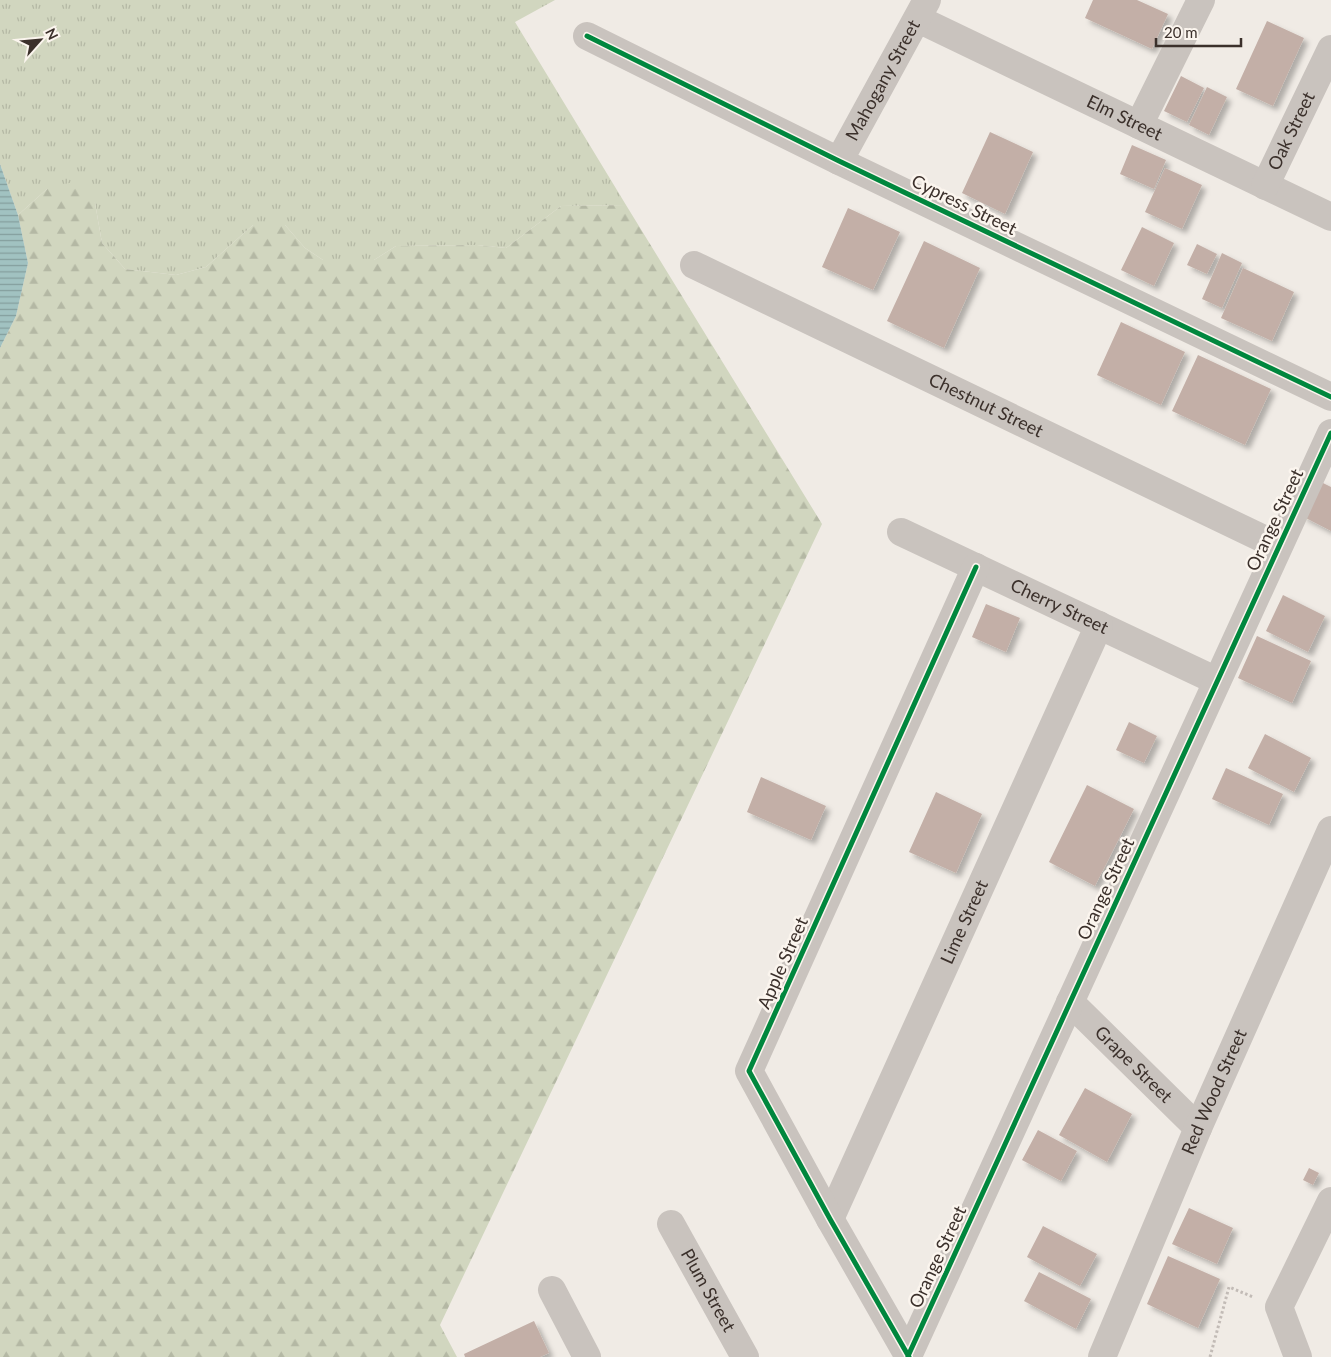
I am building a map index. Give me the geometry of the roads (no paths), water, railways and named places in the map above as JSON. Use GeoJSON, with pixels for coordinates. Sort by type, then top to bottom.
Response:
{"type":"FeatureCollection","features":[{"type":"Feature","properties":{"kind":"street"},"geometry":{"type":"LineString","coordinates":[[1139,125],[1201,0]]}},
{"type":"Feature","properties":{"kind":"street","name":"Elm Street"},"geometry":{"type":"LineString","coordinates":[[922,10],[1139,125],[1331,218]]}},
{"type":"Feature","properties":{"kind":"street","name":"Mahogany Street"},"geometry":{"type":"LineString","coordinates":[[839,161],[922,10]]}},
{"type":"Feature","properties":{"kind":"street","name":"Cypress Street"},"geometry":{"type":"LineString","coordinates":[[587,36],[839,161],[1331,397]]}},
{"type":"Feature","properties":{"kind":"street","name":"Oak Street"},"geometry":{"type":"LineString","coordinates":[[1265,186],[1331,49]]}},
{"type":"Feature","properties":{"kind":"street","name":"Chestnut Street"},"geometry":{"type":"LineString","coordinates":[[694,265],[1278,546]]}},
{"type":"Feature","properties":{"kind":"street","name":"Orange Street"},"geometry":{"type":"LineString","coordinates":[[909,1357],[1331,433]]}},
{"type":"Feature","properties":{"kind":"street","name":"Cherry Street"},"geometry":{"type":"LineString","coordinates":[[901,532],[1217,681]]}},
{"type":"Feature","properties":{"kind":"street","name":"Apple Street"},"geometry":{"type":"LineString","coordinates":[[909,1357],[830,1219],[749,1071],[976,567]]}},
{"type":"Feature","properties":{"kind":"street","name":"Lime Street"},"geometry":{"type":"LineString","coordinates":[[830,1219],[1099,625]]}},
{"type":"Feature","properties":{"kind":"street","name":"Red Wood Street"},"geometry":{"type":"LineString","coordinates":[[1102,1357],[1198,1128],[1331,830]]}},
{"type":"Feature","properties":{"kind":"street","name":"Grape Street"},"geometry":{"type":"LineString","coordinates":[[1070,1002],[1198,1128]]}},
{"type":"Feature","properties":{"kind":"street"},"geometry":{"type":"LineString","coordinates":[[1298,1357],[1279,1307],[1331,1201]]}},
{"type":"Feature","properties":{"kind":"street","name":"Plum Street"},"geometry":{"type":"LineString","coordinates":[[671,1224],[745,1357]]}},
{"type":"Feature","properties":{"kind":"street"},"geometry":{"type":"LineString","coordinates":[[552,1290],[588,1357]]}},
{"type":"Feature","properties":{"kind":"water"},"geometry":{"type":"Polygon","coordinates":[[[0,164],[18,215],[28,263],[16,316],[0,348],[0,164]]]}}]}
